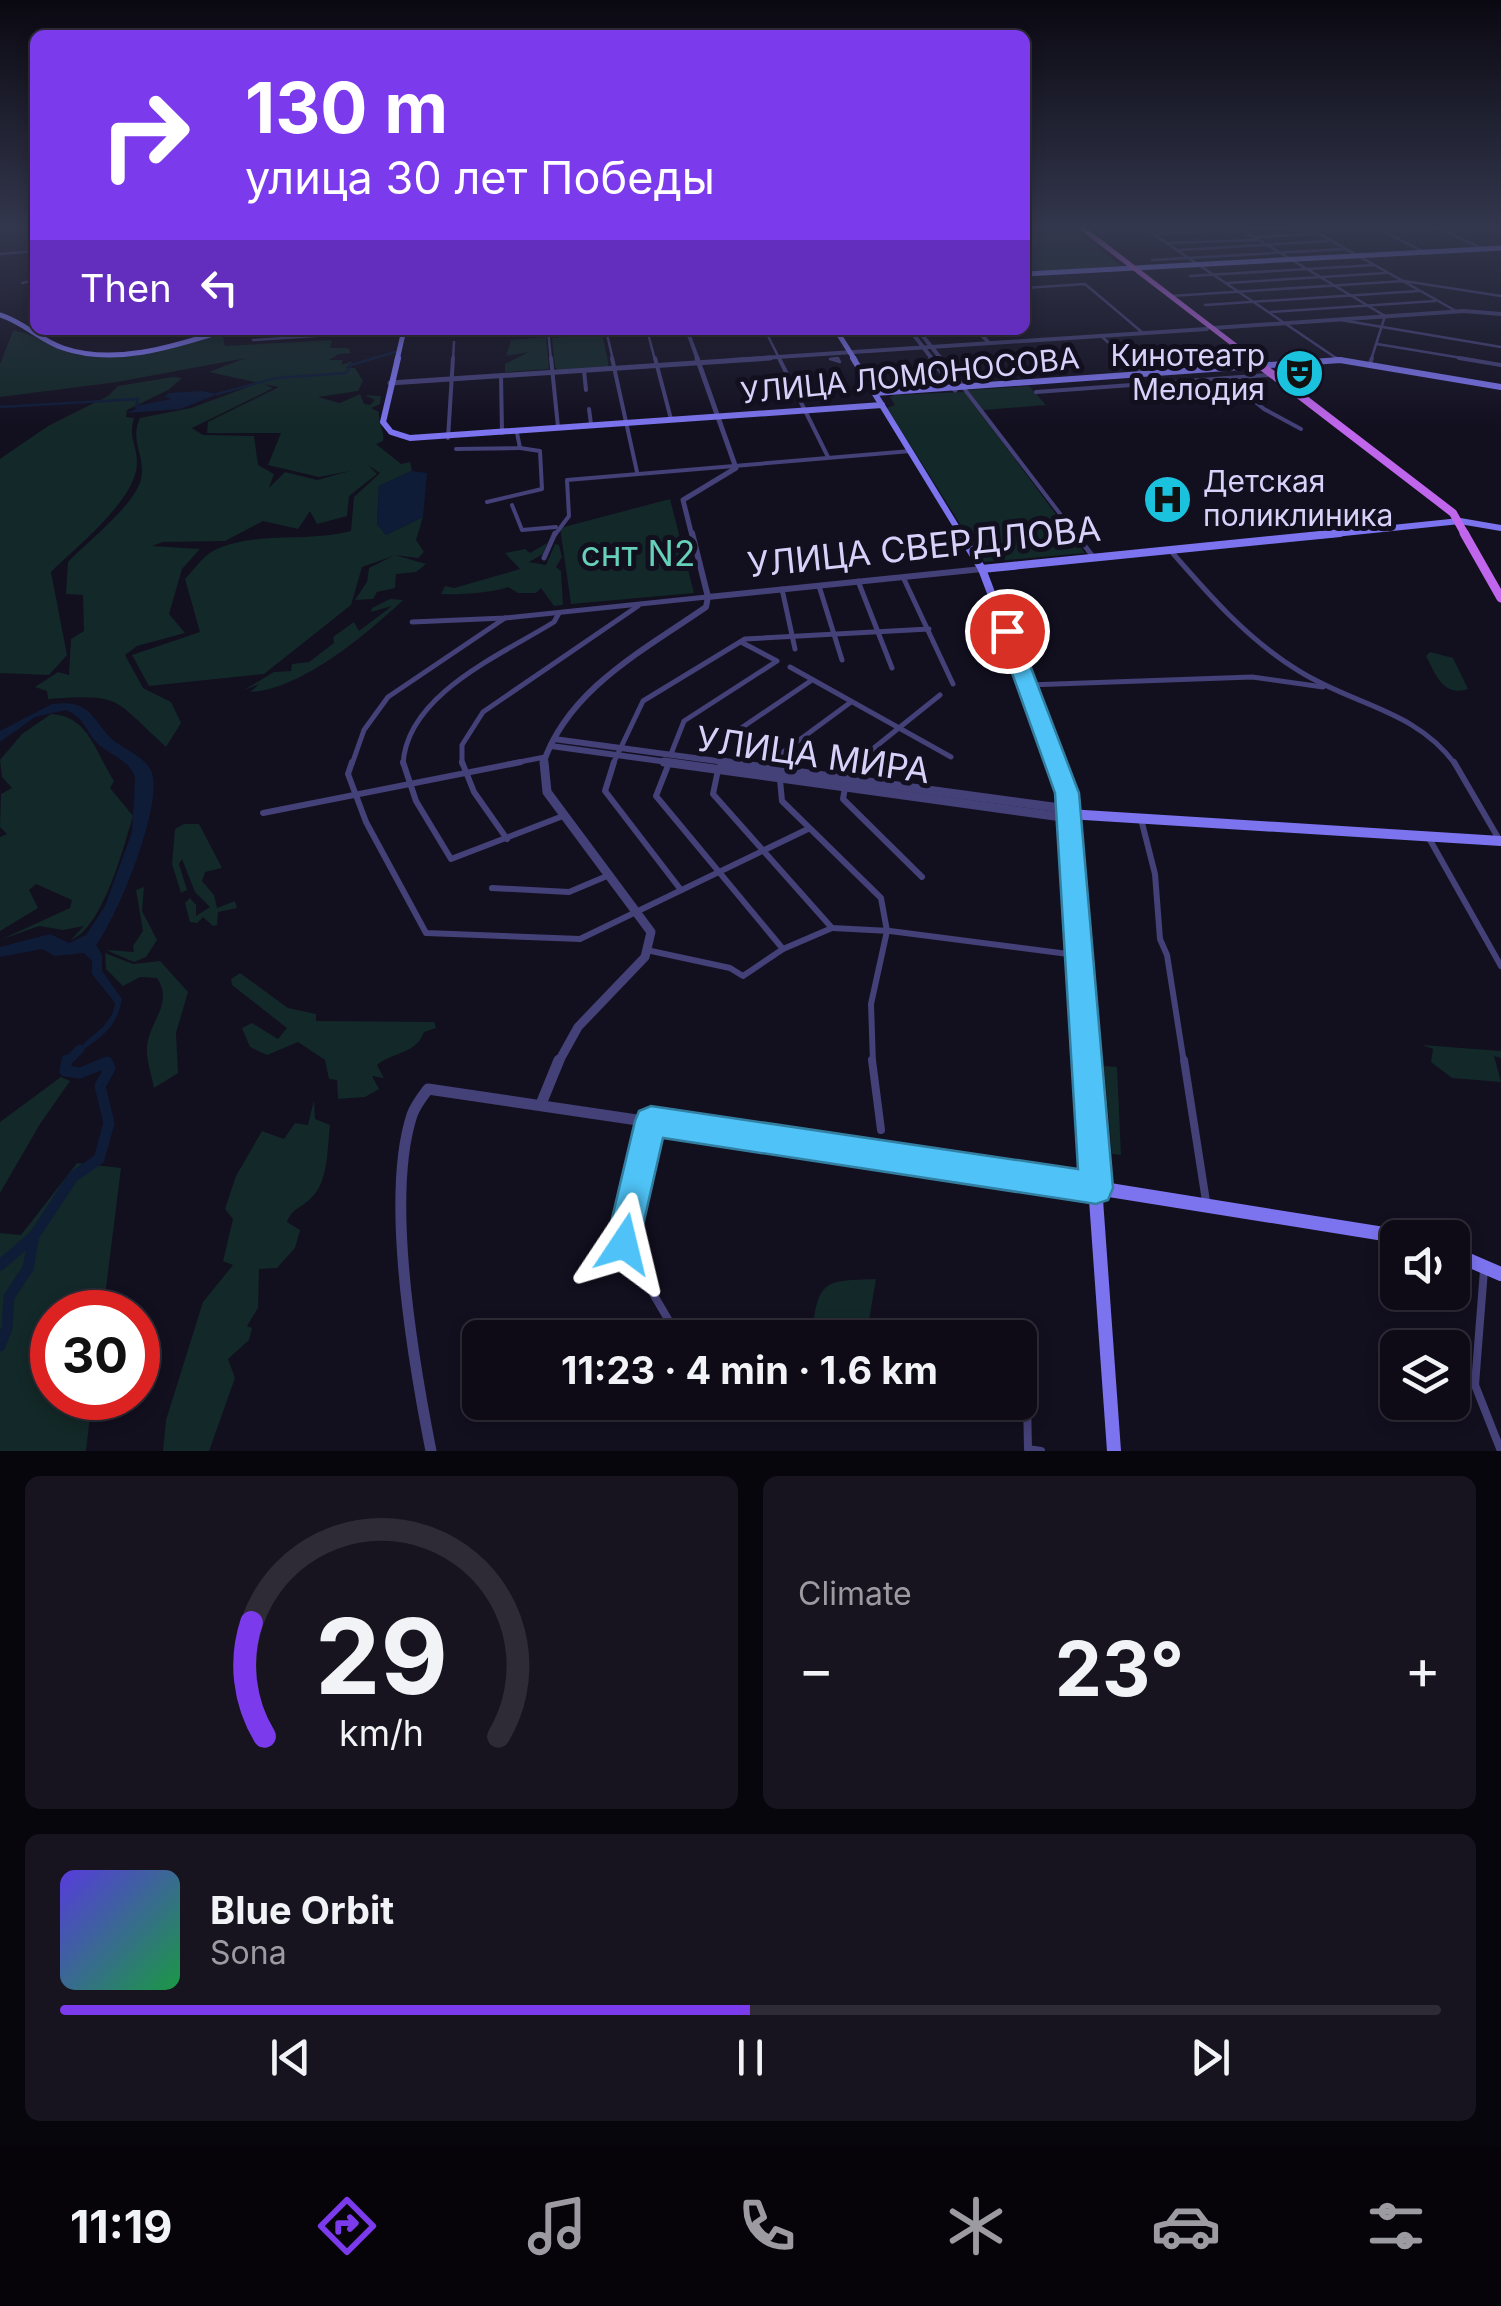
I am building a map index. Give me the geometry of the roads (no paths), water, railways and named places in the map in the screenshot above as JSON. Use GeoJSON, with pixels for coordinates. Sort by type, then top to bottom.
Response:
{"type":"FeatureCollection","features":[{"type":"Feature","properties":{"kind":"main road"},"geometry":{"type":"LineString","coordinates":[[1163,293],[1460,524],[1501,598]]}},
{"type":"Feature","properties":{"kind":"main road"},"geometry":{"type":"LineString","coordinates":[[1165,293],[1191,314]]}},
{"type":"Feature","properties":{"kind":"main road"},"geometry":{"type":"LineString","coordinates":[[0,315],[30,330]]}},
{"type":"Feature","properties":{"kind":"main road"},"geometry":{"type":"LineString","coordinates":[[39,335],[58,346],[95,353],[168,347],[209,335]]}},
{"type":"Feature","properties":{"kind":"main road"},"geometry":{"type":"LineString","coordinates":[[390,384],[396,375],[403,335]]}},
{"type":"Feature","properties":{"kind":"main road"},"geometry":{"type":"LineString","coordinates":[[839,335],[982,569],[1062,773],[1114,1451]]}},
{"type":"Feature","properties":{"kind":"main road","name":"УЛИЦА ЛОМОНОСОВА"},"geometry":{"type":"LineString","coordinates":[[390,384],[384,415],[386,429],[405,438],[452,438],[882,405],[891,394],[1341,362],[1370,363],[1501,388]]}},
{"type":"Feature","properties":{"kind":"main road","name":"УЛИЦА ЛОМОНОСОВА"},"geometry":{"type":"LineString","coordinates":[[959,389],[1262,369]]}},
{"type":"Feature","properties":{"kind":"main road"},"geometry":{"type":"LineString","coordinates":[[876,394],[891,394]]}},
{"type":"Feature","properties":{"kind":"main road","name":"УЛИЦА СВЕРДЛОВА"},"geometry":{"type":"LineString","coordinates":[[982,569],[1460,524],[1501,528]]}},
{"type":"Feature","properties":{"kind":"main road","name":"УЛИЦА МИРА"},"geometry":{"type":"LineString","coordinates":[[1068,814],[1500,841]]}},
{"type":"Feature","properties":{"kind":"main road"},"geometry":{"type":"LineString","coordinates":[[1096,1188],[1380,1233]]}},
{"type":"Feature","properties":{"kind":"main road"},"geometry":{"type":"LineString","coordinates":[[1470,1261],[1501,1274]]}},
{"type":"Feature","properties":{"kind":"street"},"geometry":{"type":"LineString","coordinates":[[1095,293],[1143,333]]}},
{"type":"Feature","properties":{"kind":"street"},"geometry":{"type":"LineString","coordinates":[[1170,296],[1215,293]]}},
{"type":"Feature","properties":{"kind":"street"},"geometry":{"type":"LineString","coordinates":[[1240,293],[1341,362]]}},
{"type":"Feature","properties":{"kind":"street"},"geometry":{"type":"LineString","coordinates":[[1346,293],[1385,316]]}},
{"type":"Feature","properties":{"kind":"street"},"geometry":{"type":"LineString","coordinates":[[1205,304],[1382,293]]}},
{"type":"Feature","properties":{"kind":"street"},"geometry":{"type":"LineString","coordinates":[[1424,293],[1456,312]]}},
{"type":"Feature","properties":{"kind":"street"},"geometry":{"type":"LineString","coordinates":[[1268,312],[1438,301]]}},
{"type":"Feature","properties":{"kind":"street"},"geometry":{"type":"LineString","coordinates":[[390,384],[1385,316],[1501,314]]}},
{"type":"Feature","properties":{"kind":"street"},"geometry":{"type":"LineString","coordinates":[[1370,363],[1385,316]]}},
{"type":"Feature","properties":{"kind":"street"},"geometry":{"type":"LineString","coordinates":[[1338,320],[1501,347]]}},
{"type":"Feature","properties":{"kind":"street"},"geometry":{"type":"LineString","coordinates":[[252,340],[301,335]]}},
{"type":"Feature","properties":{"kind":"street"},"geometry":{"type":"LineString","coordinates":[[549,335],[558,430]]}},
{"type":"Feature","properties":{"kind":"street"},"geometry":{"type":"LineString","coordinates":[[607,335],[637,472]]}},
{"type":"Feature","properties":{"kind":"street"},"geometry":{"type":"LineString","coordinates":[[650,335],[671,421]]}},
{"type":"Feature","properties":{"kind":"street"},"geometry":{"type":"LineString","coordinates":[[541,1104],[558,1058],[578,1026],[651,951],[651,932],[563,816],[542,778],[545,757],[570,708],[706,607],[708,597],[683,500],[691,492],[732,474],[736,465],[689,335]]}},
{"type":"Feature","properties":{"kind":"street"},"geometry":{"type":"LineString","coordinates":[[768,335],[828,457]]}},
{"type":"Feature","properties":{"kind":"street"},"geometry":{"type":"LineString","coordinates":[[914,335],[1094,558]]}},
{"type":"Feature","properties":{"kind":"street"},"geometry":{"type":"LineString","coordinates":[[922,335],[959,389]]}},
{"type":"Feature","properties":{"kind":"street"},"geometry":{"type":"LineString","coordinates":[[985,335],[992,343]]}},
{"type":"Feature","properties":{"kind":"street"},"geometry":{"type":"LineString","coordinates":[[1101,336],[1143,374]]}},
{"type":"Feature","properties":{"kind":"street"},"geometry":{"type":"LineString","coordinates":[[452,438],[450,380],[454,342]]}},
{"type":"Feature","properties":{"kind":"street"},"geometry":{"type":"LineString","coordinates":[[1377,344],[1501,365]]}},
{"type":"Feature","properties":{"kind":"street"},"geometry":{"type":"LineString","coordinates":[[1036,392],[1226,378],[1262,369]]}},
{"type":"Feature","properties":{"kind":"street"},"geometry":{"type":"LineString","coordinates":[[584,371],[586,390]]}},
{"type":"Feature","properties":{"kind":"street"},"geometry":{"type":"LineString","coordinates":[[501,376],[502,434]]}},
{"type":"Feature","properties":{"kind":"street"},"geometry":{"type":"LineString","coordinates":[[1226,378],[1264,409],[1301,429]]}},
{"type":"Feature","properties":{"kind":"street"},"geometry":{"type":"LineString","coordinates":[[589,409],[591,427]]}},
{"type":"Feature","properties":{"kind":"street"},"geometry":{"type":"LineString","coordinates":[[517,433],[520,448]]}},
{"type":"Feature","properties":{"kind":"street"},"geometry":{"type":"LineString","coordinates":[[456,449],[540,450],[542,489],[486,502]]}},
{"type":"Feature","properties":{"kind":"street"},"geometry":{"type":"LineString","coordinates":[[544,558],[559,526],[569,516],[567,480],[911,451]]}},
{"type":"Feature","properties":{"kind":"street"},"geometry":{"type":"LineString","coordinates":[[512,505],[522,530],[559,526]]}},
{"type":"Feature","properties":{"kind":"street"},"geometry":{"type":"LineString","coordinates":[[1170,550],[1240,627],[1324,686],[1397,714],[1428,734],[1456,766],[1500,841]]}},
{"type":"Feature","properties":{"kind":"street","name":"УЛИЦА СВЕРДЛОВА"},"geometry":{"type":"LineString","coordinates":[[412,622],[558,614],[982,569]]}},
{"type":"Feature","properties":{"kind":"street"},"geometry":{"type":"LineString","coordinates":[[903,577],[954,684]]}},
{"type":"Feature","properties":{"kind":"street"},"geometry":{"type":"LineString","coordinates":[[858,581],[892,668]]}},
{"type":"Feature","properties":{"kind":"street"},"geometry":{"type":"LineString","coordinates":[[819,585],[842,660]]}},
{"type":"Feature","properties":{"kind":"street"},"geometry":{"type":"LineString","coordinates":[[782,589],[795,648]]}},
{"type":"Feature","properties":{"kind":"street"},"geometry":{"type":"LineString","coordinates":[[507,839],[464,774],[459,762],[460,740],[475,719],[638,606]]}},
{"type":"Feature","properties":{"kind":"street"},"geometry":{"type":"LineString","coordinates":[[558,614],[554,622],[475,673],[416,720],[402,755],[408,784],[451,860],[563,816]]}},
{"type":"Feature","properties":{"kind":"street"},"geometry":{"type":"LineString","coordinates":[[505,618],[388,697],[370,718],[348,774],[354,796],[426,934],[580,939],[808,829]]}},
{"type":"Feature","properties":{"kind":"street"},"geometry":{"type":"LineString","coordinates":[[681,891],[605,790],[643,701],[740,642],[929,629]]}},
{"type":"Feature","properties":{"kind":"street"},"geometry":{"type":"LineString","coordinates":[[740,642],[777,661],[684,721],[656,796],[783,949]]}},
{"type":"Feature","properties":{"kind":"street"},"geometry":{"type":"LineString","coordinates":[[790,667],[951,757]]}},
{"type":"Feature","properties":{"kind":"street"},"geometry":{"type":"LineString","coordinates":[[1028,685],[1252,676],[1275,683],[1324,686]]}},
{"type":"Feature","properties":{"kind":"street"},"geometry":{"type":"LineString","coordinates":[[812,680],[728,737],[713,794],[832,928]]}},
{"type":"Feature","properties":{"kind":"street"},"geometry":{"type":"LineString","coordinates":[[922,877],[843,799],[854,760],[940,694]]}},
{"type":"Feature","properties":{"kind":"street"},"geometry":{"type":"LineString","coordinates":[[850,702],[783,752],[779,773],[782,801],[881,898],[890,930],[869,1017],[881,1130]]}},
{"type":"Feature","properties":{"kind":"street","name":"УЛИЦА МИРА"},"geometry":{"type":"LineString","coordinates":[[552,742],[1068,814]]}},
{"type":"Feature","properties":{"kind":"street"},"geometry":{"type":"LineString","coordinates":[[263,813],[545,757]]}},
{"type":"Feature","properties":{"kind":"street"},"geometry":{"type":"LineString","coordinates":[[1141,819],[1155,874],[1160,939],[1166,955],[1207,1204]]}},
{"type":"Feature","properties":{"kind":"street"},"geometry":{"type":"LineString","coordinates":[[1429,837],[1501,966]]}},
{"type":"Feature","properties":{"kind":"street"},"geometry":{"type":"LineString","coordinates":[[492,888],[570,892],[607,876]]}},
{"type":"Feature","properties":{"kind":"street"},"geometry":{"type":"LineString","coordinates":[[651,951],[708,962],[743,976],[783,949],[832,928],[890,930],[1079,956]]}},
{"type":"Feature","properties":{"kind":"street"},"geometry":{"type":"LineString","coordinates":[[431,1451],[411,1332],[403,1200],[407,1134],[416,1103],[428,1089],[1096,1188]]}},
{"type":"Feature","properties":{"kind":"street"},"geometry":{"type":"LineString","coordinates":[[651,1121],[624,1244],[669,1320]]}},
{"type":"Feature","properties":{"kind":"street"},"geometry":{"type":"LineString","coordinates":[[1484,1267],[1475,1384],[1501,1451]]}},
{"type":"Feature","properties":{"kind":"street"},"geometry":{"type":"LineString","coordinates":[[1027,1420],[1028,1449],[1041,1451]]}},
{"type":"Feature","properties":{"kind":"water"},"geometry":{"type":"Polygon","coordinates":[[[169,393],[218,394],[180,409],[127,413],[135,406],[172,399],[164,397],[169,393]]]}},
{"type":"Feature","properties":{"kind":"water"},"geometry":{"type":"Polygon","coordinates":[[[412,471],[427,473],[423,517],[386,535],[377,524],[379,486],[412,471]]]}},
{"type":"Feature","properties":{"kind":"water"},"geometry":{"type":"Polygon","coordinates":[[[52,704],[78,705],[90,713],[111,738],[148,766],[154,789],[136,861],[96,945],[102,955],[102,971],[122,999],[120,1009],[106,1032],[75,1055],[104,1026],[115,1003],[92,974],[92,961],[84,953],[55,956],[42,949],[0,957],[0,947],[50,934],[69,943],[86,935],[105,906],[132,832],[135,778],[125,763],[99,745],[81,721],[66,710],[35,717],[0,742],[0,731],[52,704]]]}},
{"type":"Feature","properties":{"kind":"waterway"},"geometry":{"type":"LineString","coordinates":[[217,394],[276,378],[346,373],[351,365],[395,352]]}},
{"type":"Feature","properties":{"kind":"waterway"},"geometry":{"type":"LineString","coordinates":[[0,407],[138,399],[136,406]]}},
{"type":"Feature","properties":{"kind":"waterway"},"geometry":{"type":"LineString","coordinates":[[67,1062],[80,1049]]}},
{"type":"Feature","properties":{"kind":"waterway"},"geometry":{"type":"LineString","coordinates":[[34,1236],[73,1177],[99,1159],[109,1123],[100,1086],[110,1068],[107,1062],[80,1073],[65,1071],[67,1062]]}},
{"type":"Feature","properties":{"kind":"waterway"},"geometry":{"type":"LineString","coordinates":[[0,1265],[34,1236]]}},
{"type":"Feature","properties":{"kind":"waterway"},"geometry":{"type":"LineString","coordinates":[[0,1346],[7,1328],[9,1297],[28,1268],[34,1236]]}},
{"type":"Feature","properties":{"kind":"place","name":"Кинотеатр Мелодия"},"geometry":{"type":"Point","coordinates":[1300,373]}},
{"type":"Feature","properties":{"kind":"place","name":"Детская поликлиника"},"geometry":{"type":"Point","coordinates":[1168,499]}},
{"type":"Feature","properties":{"kind":"park label","name":"снт N2"},"geometry":{"type":"Point","coordinates":[638,554]}}]}
